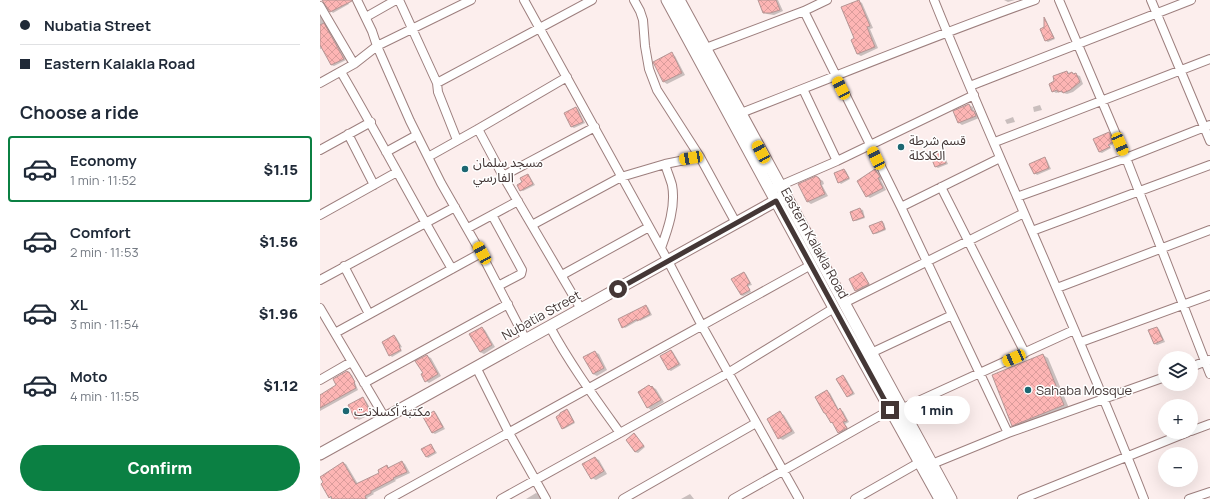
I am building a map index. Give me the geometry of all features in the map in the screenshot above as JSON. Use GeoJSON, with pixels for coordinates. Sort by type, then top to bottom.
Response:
{"type":"FeatureCollection","features":[{"type":"Feature","properties":{"kind":"street"},"geometry":{"type":"LineString","coordinates":[[357,0],[366,17],[417,135],[455,207],[482,253],[526,340]]}},
{"type":"Feature","properties":{"kind":"street"},"geometry":{"type":"LineString","coordinates":[[366,17],[398,0],[437,83],[438,92],[457,140]]}},
{"type":"Feature","properties":{"kind":"street"},"geometry":{"type":"LineString","coordinates":[[320,83],[354,64],[378,46],[471,0]]}},
{"type":"Feature","properties":{"kind":"street"},"geometry":{"type":"LineString","coordinates":[[524,0],[595,127],[728,373],[799,499]]}},
{"type":"Feature","properties":{"kind":"street"},"geometry":{"type":"LineString","coordinates":[[437,83],[592,0]]}},
{"type":"Feature","properties":{"kind":"street"},"geometry":{"type":"LineString","coordinates":[[634,0],[643,20],[649,69],[657,90],[700,157],[736,223]]}},
{"type":"Feature","properties":{"kind":"street","name":"Eastern Kalakla Road"},"geometry":{"type":"LineString","coordinates":[[667,0],[781,199],[896,409],[932,464],[951,499]]}},
{"type":"Feature","properties":{"kind":"street","name":"Eastern Kalakla Road"},"geometry":{"type":"LineString","coordinates":[[679,0],[741,113],[774,188]]}},
{"type":"Feature","properties":{"kind":"street"},"geometry":{"type":"LineString","coordinates":[[706,48],[804,11],[827,0]]}},
{"type":"Feature","properties":{"kind":"street"},"geometry":{"type":"LineString","coordinates":[[934,0],[1024,214],[1074,330],[1081,342],[1144,499]]}},
{"type":"Feature","properties":{"kind":"street"},"geometry":{"type":"LineString","coordinates":[[741,113],[836,77],[874,60],[1035,0]]}},
{"type":"Feature","properties":{"kind":"street"},"geometry":{"type":"LineString","coordinates":[[1059,0],[1126,158],[1183,305],[1208,360],[1210,374]]}},
{"type":"Feature","properties":{"kind":"street"},"geometry":{"type":"LineString","coordinates":[[1151,0],[1207,126],[1210,141]]}},
{"type":"Feature","properties":{"kind":"street"},"geometry":{"type":"LineString","coordinates":[[970,86],[1191,0]]}},
{"type":"Feature","properties":{"kind":"street"},"geometry":{"type":"LineString","coordinates":[[320,6],[323,18],[354,64]]}},
{"type":"Feature","properties":{"kind":"street"},"geometry":{"type":"LineString","coordinates":[[804,11],[901,207],[1008,434]]}},
{"type":"Feature","properties":{"kind":"street"},"geometry":{"type":"LineString","coordinates":[[995,142],[1210,59]]}},
{"type":"Feature","properties":{"kind":"street"},"geometry":{"type":"LineString","coordinates":[[341,72],[371,122],[425,223],[452,269]]}},
{"type":"Feature","properties":{"kind":"street"},"geometry":{"type":"LineString","coordinates":[[428,157],[567,77]]}},
{"type":"Feature","properties":{"kind":"street"},"geometry":{"type":"LineString","coordinates":[[803,89],[837,161]]}},
{"type":"Feature","properties":{"kind":"street"},"geometry":{"type":"LineString","coordinates":[[774,188],[870,146],[974,95]]}},
{"type":"Feature","properties":{"kind":"street"},"geometry":{"type":"LineString","coordinates":[[320,150],[371,122]]}},
{"type":"Feature","properties":{"kind":"street"},"geometry":{"type":"LineString","coordinates":[[1017,197],[1126,158],[1207,126]]}},
{"type":"Feature","properties":{"kind":"street"},"geometry":{"type":"LineString","coordinates":[[504,176],[595,127]]}},
{"type":"Feature","properties":{"kind":"street"},"geometry":{"type":"LineString","coordinates":[[478,129],[581,309]]}},
{"type":"Feature","properties":{"kind":"street"},"geometry":{"type":"LineString","coordinates":[[348,134],[374,184]]}},
{"type":"Feature","properties":{"kind":"street"},"geometry":{"type":"LineString","coordinates":[[386,152],[417,135]]}},
{"type":"Feature","properties":{"kind":"street"},"geometry":{"type":"LineString","coordinates":[[532,225],[621,177],[665,164],[700,157]]}},
{"type":"Feature","properties":{"kind":"street"},"geometry":{"type":"LineString","coordinates":[[901,207],[1000,158]]}},
{"type":"Feature","properties":{"kind":"street"},"geometry":{"type":"LineString","coordinates":[[661,248],[668,228],[673,196],[672,186],[665,164]]}},
{"type":"Feature","properties":{"kind":"street"},"geometry":{"type":"LineString","coordinates":[[1032,231],[1210,164]]}},
{"type":"Feature","properties":{"kind":"street"},"geometry":{"type":"LineString","coordinates":[[320,215],[397,172]]}},
{"type":"Feature","properties":{"kind":"street"},"geometry":{"type":"LineString","coordinates":[[941,187],[1025,353]]}},
{"type":"Feature","properties":{"kind":"street","name":"Eastern Kalakla Road"},"geometry":{"type":"LineString","coordinates":[[781,199],[811,265],[871,353],[920,462],[940,499]]}},
{"type":"Feature","properties":{"kind":"street","name":"Nubatia Street"},"geometry":{"type":"LineString","coordinates":[[320,454],[781,199]]}},
{"type":"Feature","properties":{"kind":"street"},"geometry":{"type":"LineString","coordinates":[[468,228],[518,201]]}},
{"type":"Feature","properties":{"kind":"street"},"geometry":{"type":"LineString","coordinates":[[320,280],[455,207]]}},
{"type":"Feature","properties":{"kind":"street"},"geometry":{"type":"LineString","coordinates":[[501,499],[728,373],[839,306],[1024,214]]}},
{"type":"Feature","properties":{"kind":"street"},"geometry":{"type":"LineString","coordinates":[[492,215],[522,270],[521,274],[498,286]]}},
{"type":"Feature","properties":{"kind":"street"},"geometry":{"type":"LineString","coordinates":[[562,275],[649,227]]}},
{"type":"Feature","properties":{"kind":"street"},"geometry":{"type":"LineString","coordinates":[[1057,288],[1210,230]]}},
{"type":"Feature","properties":{"kind":"street"},"geometry":{"type":"LineString","coordinates":[[335,333],[482,253]]}},
{"type":"Feature","properties":{"kind":"street"},"geometry":{"type":"LineString","coordinates":[[389,499],[399,497],[701,324],[811,265]]}},
{"type":"Feature","properties":{"kind":"street"},"geometry":{"type":"LineString","coordinates":[[344,266],[369,314]]}},
{"type":"Feature","properties":{"kind":"street"},"geometry":{"type":"LineString","coordinates":[[1081,342],[1210,295]]}},
{"type":"Feature","properties":{"kind":"street"},"geometry":{"type":"LineString","coordinates":[[364,383],[508,304]]}},
{"type":"Feature","properties":{"kind":"street"},"geometry":{"type":"LineString","coordinates":[[320,310],[385,418]]}},
{"type":"Feature","properties":{"kind":"street"},"geometry":{"type":"LineString","coordinates":[[871,353],[952,315]]}},
{"type":"Feature","properties":{"kind":"street"},"geometry":{"type":"LineString","coordinates":[[550,327],[559,344],[588,389],[620,432]]}},
{"type":"Feature","properties":{"kind":"street"},"geometry":{"type":"LineString","coordinates":[[733,499],[783,470],[896,409],[1074,330]]}},
{"type":"Feature","properties":{"kind":"street"},"geometry":{"type":"LineString","coordinates":[[1198,364],[1208,360]]}},
{"type":"Feature","properties":{"kind":"street"},"geometry":{"type":"LineString","coordinates":[[320,380],[351,362]]}},
{"type":"Feature","properties":{"kind":"street"},"geometry":{"type":"LineString","coordinates":[[476,367],[546,499]]}},
{"type":"Feature","properties":{"kind":"street"},"geometry":{"type":"LineString","coordinates":[[932,464],[1008,434],[1158,380]]}},
{"type":"Feature","properties":{"kind":"street"},"geometry":{"type":"LineString","coordinates":[[623,499],[756,423]]}},
{"type":"Feature","properties":{"kind":"street"},"geometry":{"type":"LineString","coordinates":[[1198,428],[1210,424]]}},
{"type":"Feature","properties":{"kind":"street"},"geometry":{"type":"LineString","coordinates":[[1022,499],[1170,439]]}},
{"type":"Feature","properties":{"kind":"street"},"geometry":{"type":"LineString","coordinates":[[855,499],[920,462]]}},
{"type":"Feature","properties":{"kind":"street"},"geometry":{"type":"LineString","coordinates":[[1189,499],[1210,492]]}},
{"type":"Feature","properties":{"kind":"building"},"geometry":{"type":"Polygon","coordinates":[[[322,0],[352,0],[352,1],[330,12],[322,0]]]}},
{"type":"Feature","properties":{"kind":"building"},"geometry":{"type":"Polygon","coordinates":[[[758,0],[776,0],[780,10],[770,13],[763,13],[758,0]]]}},
{"type":"Feature","properties":{"kind":"building"},"geometry":{"type":"Polygon","coordinates":[[[859,0],[870,26],[867,27],[875,47],[857,54],[851,40],[854,38],[841,7],[859,0]]]}},
{"type":"Feature","properties":{"kind":"building"},"geometry":{"type":"Polygon","coordinates":[[[1044,17],[1054,38],[1045,41],[1040,29],[1044,27],[1044,17]]]}},
{"type":"Feature","properties":{"kind":"building"},"geometry":{"type":"Polygon","coordinates":[[[324,23],[344,59],[331,65],[320,45],[320,25],[324,23]]]}},
{"type":"Feature","properties":{"kind":"building"},"geometry":{"type":"Polygon","coordinates":[[[672,52],[682,73],[663,82],[653,62],[672,52]]]}},
{"type":"Feature","properties":{"kind":"building"},"geometry":{"type":"Polygon","coordinates":[[[1067,71],[1068,74],[1072,72],[1073,74],[1076,73],[1080,82],[1070,90],[1063,93],[1062,91],[1058,92],[1057,90],[1052,92],[1049,84],[1054,81],[1053,76],[1067,71]]]}},
{"type":"Feature","properties":{"kind":"building"},"geometry":{"type":"Polygon","coordinates":[[[969,104],[976,116],[958,123],[953,111],[969,104]]]}},
{"type":"Feature","properties":{"kind":"building"},"geometry":{"type":"Polygon","coordinates":[[[576,107],[583,122],[571,127],[564,113],[576,107]]]}},
{"type":"Feature","properties":{"kind":"building"},"geometry":{"type":"Polygon","coordinates":[[[1109,132],[1113,142],[1108,145],[1110,147],[1099,152],[1093,139],[1109,132]]]}},
{"type":"Feature","properties":{"kind":"building"},"geometry":{"type":"Polygon","coordinates":[[[941,151],[946,163],[935,167],[930,155],[941,151]]]}},
{"type":"Feature","properties":{"kind":"building"},"geometry":{"type":"Polygon","coordinates":[[[1045,157],[1049,168],[1034,174],[1029,164],[1045,157]]]}},
{"type":"Feature","properties":{"kind":"building"},"geometry":{"type":"Polygon","coordinates":[[[844,169],[849,178],[838,183],[834,173],[844,169]]]}},
{"type":"Feature","properties":{"kind":"building"},"geometry":{"type":"Polygon","coordinates":[[[875,169],[880,177],[878,178],[883,188],[866,197],[857,181],[875,169]]]}},
{"type":"Feature","properties":{"kind":"building"},"geometry":{"type":"Polygon","coordinates":[[[528,174],[533,184],[520,191],[517,185],[522,182],[520,178],[528,174]]]}},
{"type":"Feature","properties":{"kind":"building"},"geometry":{"type":"Polygon","coordinates":[[[816,176],[821,182],[820,183],[825,194],[807,202],[798,184],[816,176]]]}},
{"type":"Feature","properties":{"kind":"building"},"geometry":{"type":"Polygon","coordinates":[[[860,208],[864,217],[853,221],[850,212],[860,208]]]}},
{"type":"Feature","properties":{"kind":"building"},"geometry":{"type":"Polygon","coordinates":[[[882,221],[885,229],[873,234],[869,226],[882,221]]]}},
{"type":"Feature","properties":{"kind":"building"},"geometry":{"type":"Polygon","coordinates":[[[744,272],[750,283],[747,285],[750,290],[741,295],[731,279],[744,272]]]}},
{"type":"Feature","properties":{"kind":"building"},"geometry":{"type":"Polygon","coordinates":[[[862,272],[869,284],[855,291],[849,279],[862,272]]]}},
{"type":"Feature","properties":{"kind":"building"},"geometry":{"type":"Polygon","coordinates":[[[646,305],[650,314],[637,321],[637,319],[622,328],[618,319],[646,305]]]}},
{"type":"Feature","properties":{"kind":"building"},"geometry":{"type":"Polygon","coordinates":[[[482,327],[492,345],[480,352],[469,334],[482,327]]]}},
{"type":"Feature","properties":{"kind":"building"},"geometry":{"type":"Polygon","coordinates":[[[1157,327],[1163,340],[1154,344],[1148,330],[1157,327]]]}},
{"type":"Feature","properties":{"kind":"building"},"geometry":{"type":"Polygon","coordinates":[[[394,335],[401,350],[389,356],[382,342],[394,335]]]}},
{"type":"Feature","properties":{"kind":"building"},"geometry":{"type":"Polygon","coordinates":[[[671,350],[679,364],[668,370],[660,356],[671,350]]]}},
{"type":"Feature","properties":{"kind":"building"},"geometry":{"type":"Polygon","coordinates":[[[595,351],[604,368],[593,374],[583,357],[595,351]]]}},
{"type":"Feature","properties":{"kind":"building","name":"Sahaba Mosque"},"geometry":{"type":"Polygon","coordinates":[[[1043,354],[1064,405],[1012,426],[992,375],[1043,354]]]}},
{"type":"Feature","properties":{"kind":"building"},"geometry":{"type":"Polygon","coordinates":[[[427,355],[438,374],[425,382],[421,374],[423,373],[415,361],[427,355]]]}},
{"type":"Feature","properties":{"kind":"building"},"geometry":{"type":"Polygon","coordinates":[[[347,371],[355,382],[356,388],[320,408],[320,395],[336,385],[333,379],[347,371]]]}},
{"type":"Feature","properties":{"kind":"building"},"geometry":{"type":"Polygon","coordinates":[[[843,375],[853,393],[847,397],[836,379],[843,375]]]}},
{"type":"Feature","properties":{"kind":"building"},"geometry":{"type":"Polygon","coordinates":[[[649,385],[651,387],[652,386],[661,400],[647,408],[638,392],[649,385]]]}},
{"type":"Feature","properties":{"kind":"building"},"geometry":{"type":"Polygon","coordinates":[[[827,390],[838,410],[840,408],[847,421],[843,422],[847,428],[838,433],[815,397],[827,390]]]}},
{"type":"Feature","properties":{"kind":"building"},"geometry":{"type":"Polygon","coordinates":[[[363,397],[370,411],[355,419],[348,405],[363,397]]]}},
{"type":"Feature","properties":{"kind":"building"},"geometry":{"type":"Polygon","coordinates":[[[567,409],[574,422],[562,429],[556,417],[567,409]]]}},
{"type":"Feature","properties":{"kind":"building"},"geometry":{"type":"Polygon","coordinates":[[[434,411],[443,427],[432,433],[423,417],[434,411]]]}},
{"type":"Feature","properties":{"kind":"building"},"geometry":{"type":"Polygon","coordinates":[[[780,411],[792,431],[778,439],[767,419],[780,411]]]}},
{"type":"Feature","properties":{"kind":"building"},"geometry":{"type":"Polygon","coordinates":[[[634,433],[644,446],[635,452],[626,440],[634,433]]]}},
{"type":"Feature","properties":{"kind":"building"},"geometry":{"type":"Polygon","coordinates":[[[431,444],[435,452],[426,457],[421,449],[431,444]]]}},
{"type":"Feature","properties":{"kind":"building"},"geometry":{"type":"Polygon","coordinates":[[[595,457],[604,471],[591,479],[582,464],[595,457]]]}},
{"type":"Feature","properties":{"kind":"building"},"geometry":{"type":"Polygon","coordinates":[[[402,461],[407,472],[393,478],[394,479],[371,491],[371,493],[365,496],[366,499],[332,499],[331,496],[329,498],[321,484],[323,482],[320,477],[343,462],[356,484],[379,473],[378,470],[387,465],[388,468],[402,461]]]}},
{"type":"Feature","properties":{"kind":"place","name":"قسم شرطة الكلاكلة"},"geometry":{"type":"Point","coordinates":[901,147]}},
{"type":"Feature","properties":{"kind":"place","name":"مسجد سلمان الفارسي"},"geometry":{"type":"Point","coordinates":[465,169]}},
{"type":"Feature","properties":{"kind":"place","name":"Sahaba Mosque"},"geometry":{"type":"Point","coordinates":[1028,390]}},
{"type":"Feature","properties":{"kind":"place","name":"مكتبة أكسلانت"},"geometry":{"type":"Point","coordinates":[346,411]}},
{"type":"Feature","properties":{"kind":"route"},"geometry":{"type":"LineString","coordinates":[[618,289],[776,201],[890,410]]}}]}
